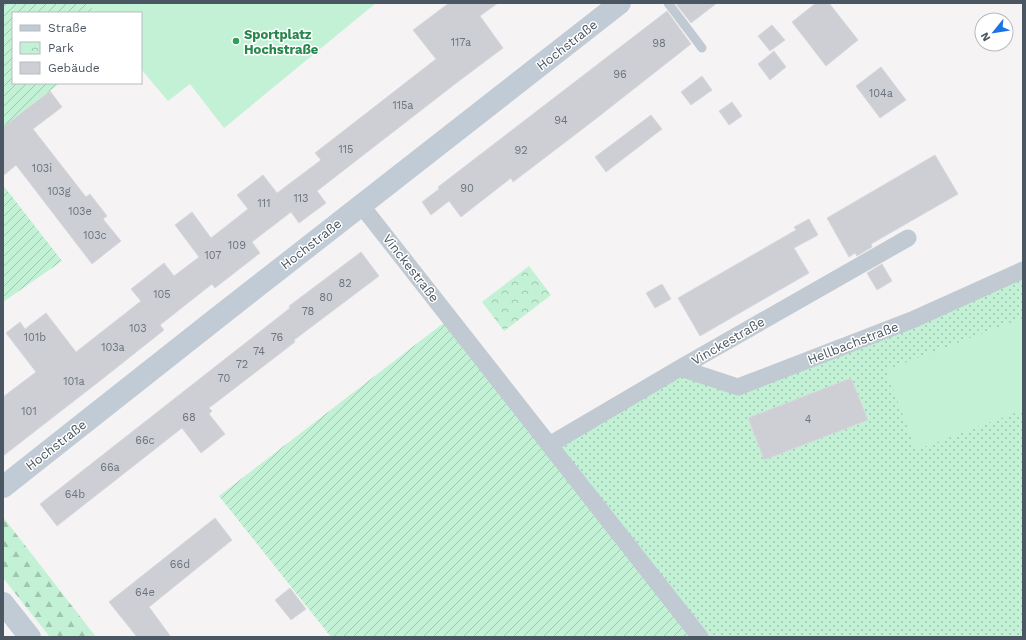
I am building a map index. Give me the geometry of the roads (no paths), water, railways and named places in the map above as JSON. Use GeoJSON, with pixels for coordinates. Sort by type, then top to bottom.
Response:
{"type":"FeatureCollection","features":[{"type":"Feature","properties":{"kind":"street","name":"Hochstraße"},"geometry":{"type":"LineString","coordinates":[[3,487],[620,3]]}},
{"type":"Feature","properties":{"kind":"street","name":"Vinckestraße"},"geometry":{"type":"LineString","coordinates":[[361,205],[700,637]]}},
{"type":"Feature","properties":{"kind":"street","name":"Vinckestraße"},"geometry":{"type":"LineString","coordinates":[[549,445],[680,368],[908,238]]}},
{"type":"Feature","properties":{"kind":"street","name":"Hellbachstraße"},"geometry":{"type":"LineString","coordinates":[[680,368],[738,388],[912,320],[1023,270]]}},
{"type":"Feature","properties":{"kind":"street"},"geometry":{"type":"LineString","coordinates":[[3,603],[30,637]]}},
{"type":"Feature","properties":{"kind":"lane"},"geometry":{"type":"LineString","coordinates":[[668,3],[702,48]]}},
{"type":"Feature","properties":{"kind":"place","name":"Sportplatz Hochstraße"},"geometry":{"type":"Point","coordinates":[236,41]}}]}
